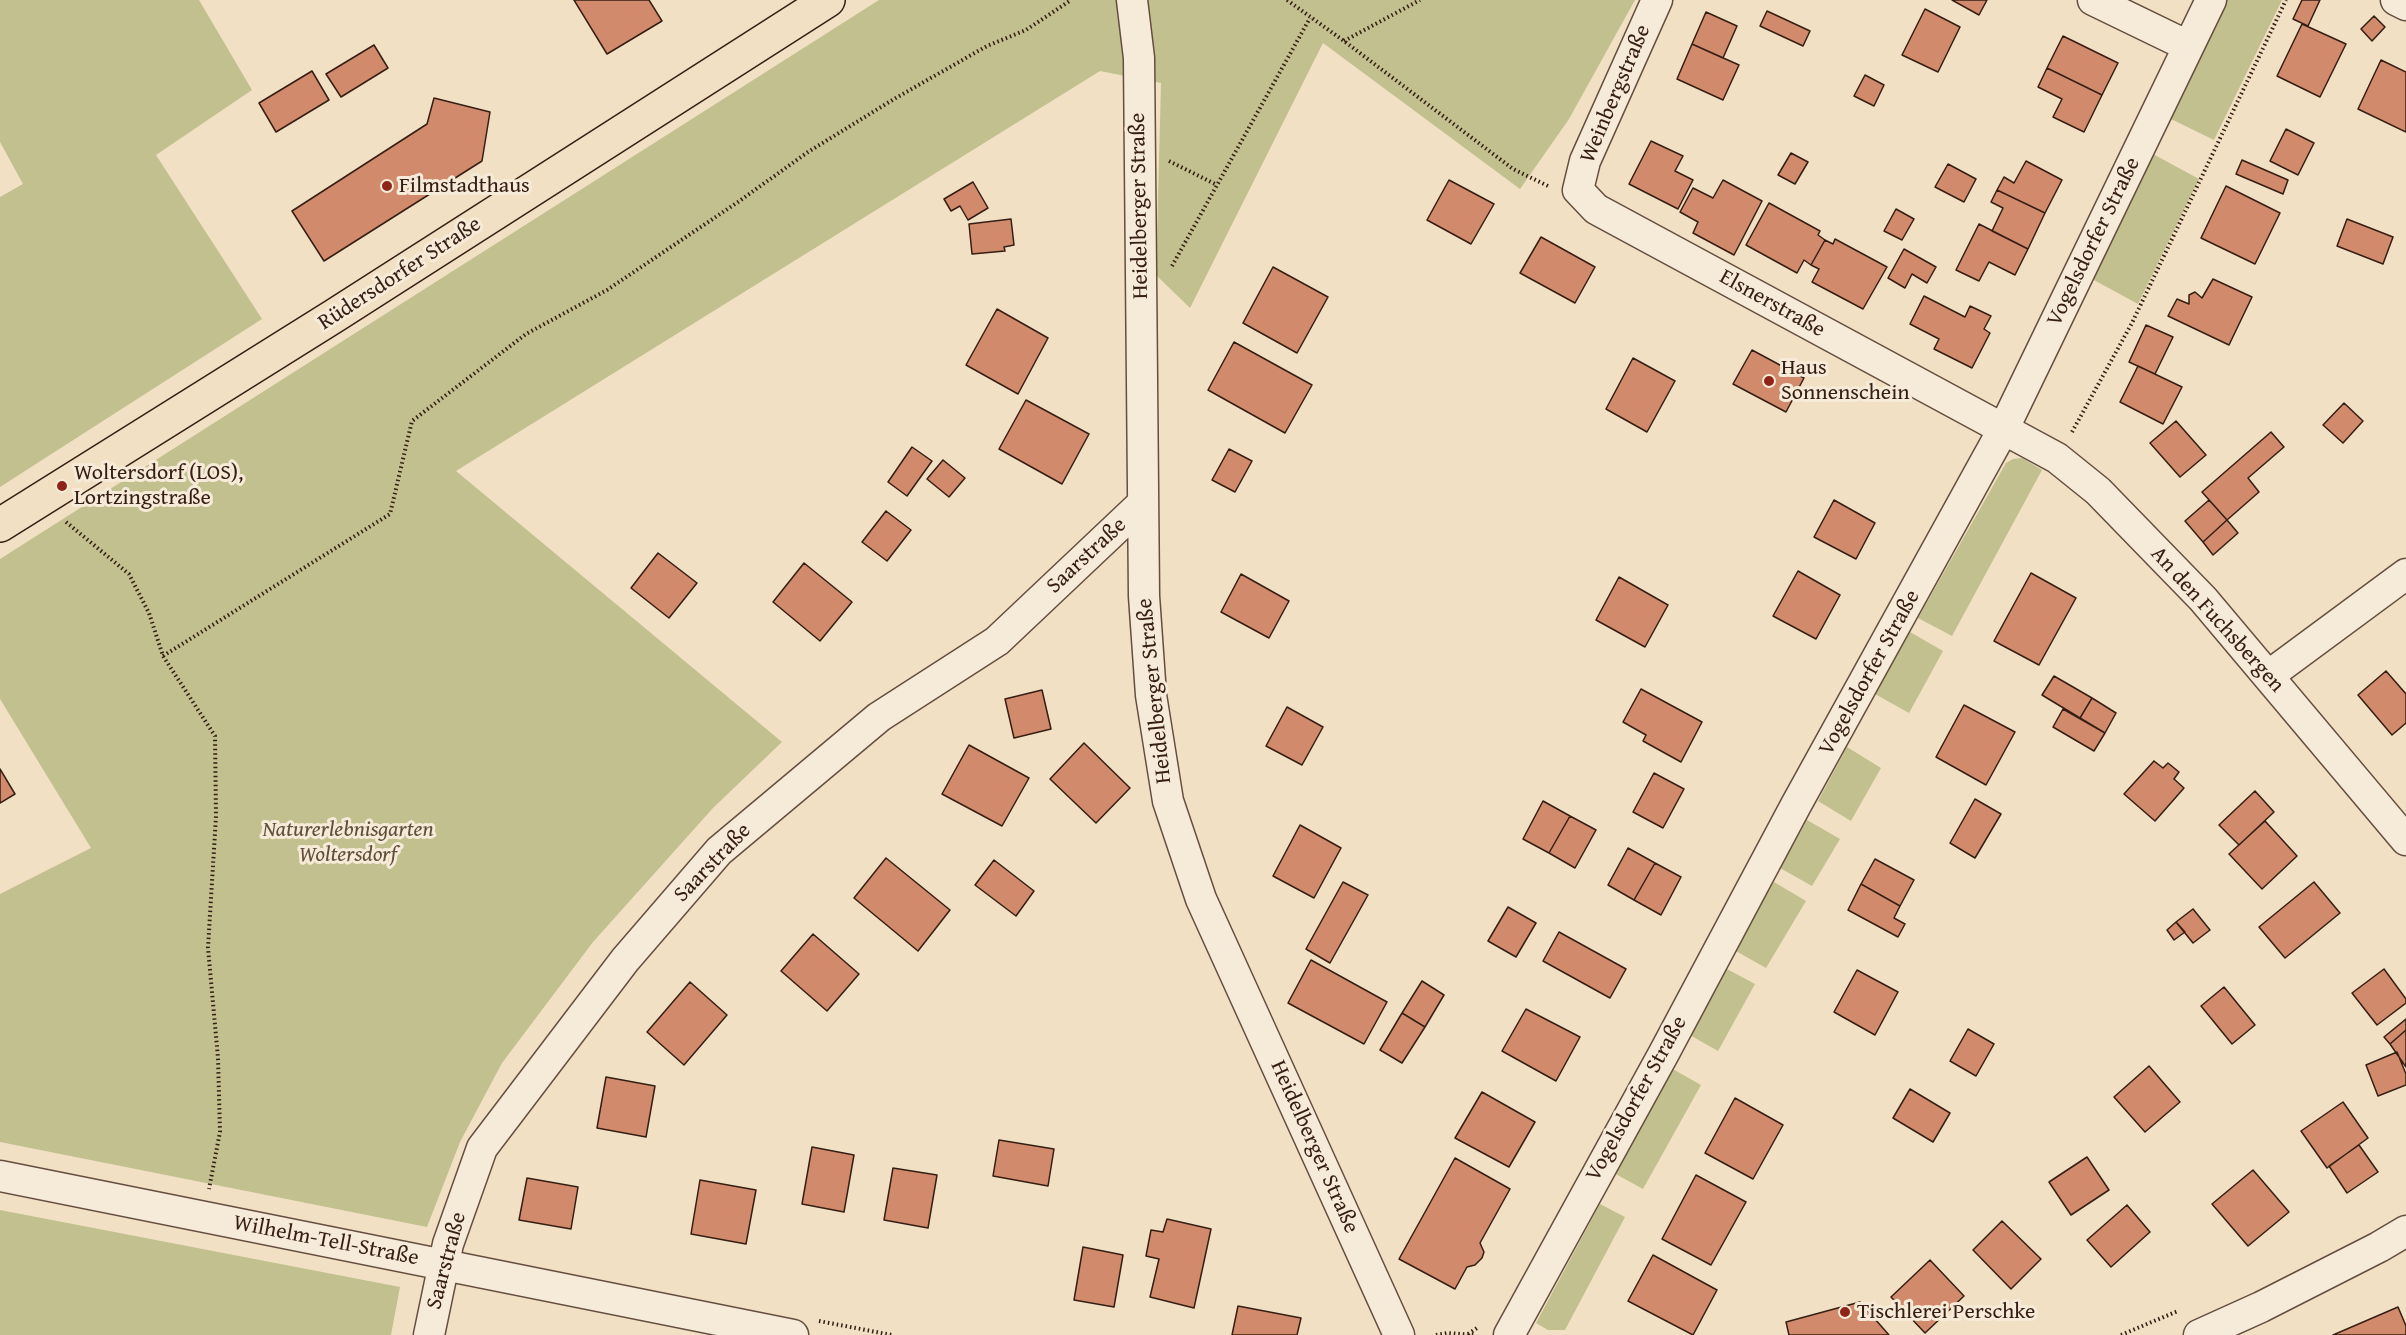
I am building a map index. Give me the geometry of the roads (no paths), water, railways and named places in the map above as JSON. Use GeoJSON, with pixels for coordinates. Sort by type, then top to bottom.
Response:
{"type":"FeatureCollection","features":[{"type":"Feature","properties":{"kind":"main road","name":"Rüdersdorfer Straße"},"geometry":{"type":"LineString","coordinates":[[0,525],[334,316],[828,0]]}},
{"type":"Feature","properties":{"kind":"street","name":"Heidelberger Straße"},"geometry":{"type":"LineString","coordinates":[[1132,0],[1139,58],[1144,596],[1152,694],[1168,801],[1201,899],[1399,1335]]}},
{"type":"Feature","properties":{"kind":"street","name":"Weinbergstraße"},"geometry":{"type":"LineString","coordinates":[[1578,190],[1585,161],[1657,0]]}},
{"type":"Feature","properties":{"kind":"street"},"geometry":{"type":"LineString","coordinates":[[2093,0],[2124,7],[2188,46]]}},
{"type":"Feature","properties":{"kind":"street","name":"Vogelsdorfer Straße"},"geometry":{"type":"LineString","coordinates":[[1509,1335],[1664,1053],[1807,784],[2004,428],[2211,0]]}},
{"type":"Feature","properties":{"kind":"street"},"geometry":{"type":"LineString","coordinates":[[2396,0],[2406,5]]}},
{"type":"Feature","properties":{"kind":"street","name":"Elsnerstraße"},"geometry":{"type":"LineString","coordinates":[[1578,190],[1596,208],[1966,410],[2004,428]]}},
{"type":"Feature","properties":{"kind":"street","name":"An den Fuchsbergen"},"geometry":{"type":"LineString","coordinates":[[2004,428],[2057,458],[2098,491],[2203,599],[2406,840]]}},
{"type":"Feature","properties":{"kind":"street","name":"Saarstraße"},"geometry":{"type":"LineString","coordinates":[[429,1335],[448,1244],[482,1148],[625,960],[719,851],[879,717],[997,641],[1143,503]]}},
{"type":"Feature","properties":{"kind":"street"},"geometry":{"type":"LineString","coordinates":[[2268,676],[2406,574]]}},
{"type":"Feature","properties":{"kind":"street","name":"Wilhelm-Tell-Straße"},"geometry":{"type":"LineString","coordinates":[[0,1176],[793,1335]]}},
{"type":"Feature","properties":{"kind":"street"},"geometry":{"type":"LineString","coordinates":[[2199,1335],[2271,1302],[2406,1231]]}},
{"type":"Feature","properties":{"kind":"place","name":"Filmstadthaus"},"geometry":{"type":"Point","coordinates":[387,186]}},
{"type":"Feature","properties":{"kind":"place","name":"Haus Sonnenschein"},"geometry":{"type":"Point","coordinates":[1769,381]}},
{"type":"Feature","properties":{"kind":"place","name":"Woltersdorf (LOS), Lortzingstraße"},"geometry":{"type":"Point","coordinates":[62,486]}},
{"type":"Feature","properties":{"kind":"place","name":"Tischlerei Perschke"},"geometry":{"type":"Point","coordinates":[1845,1312]}},
{"type":"Feature","properties":{"kind":"park label","name":"Naturerlebnisgarten Woltersdorf"},"geometry":{"type":"Point","coordinates":[348,842]}}]}
